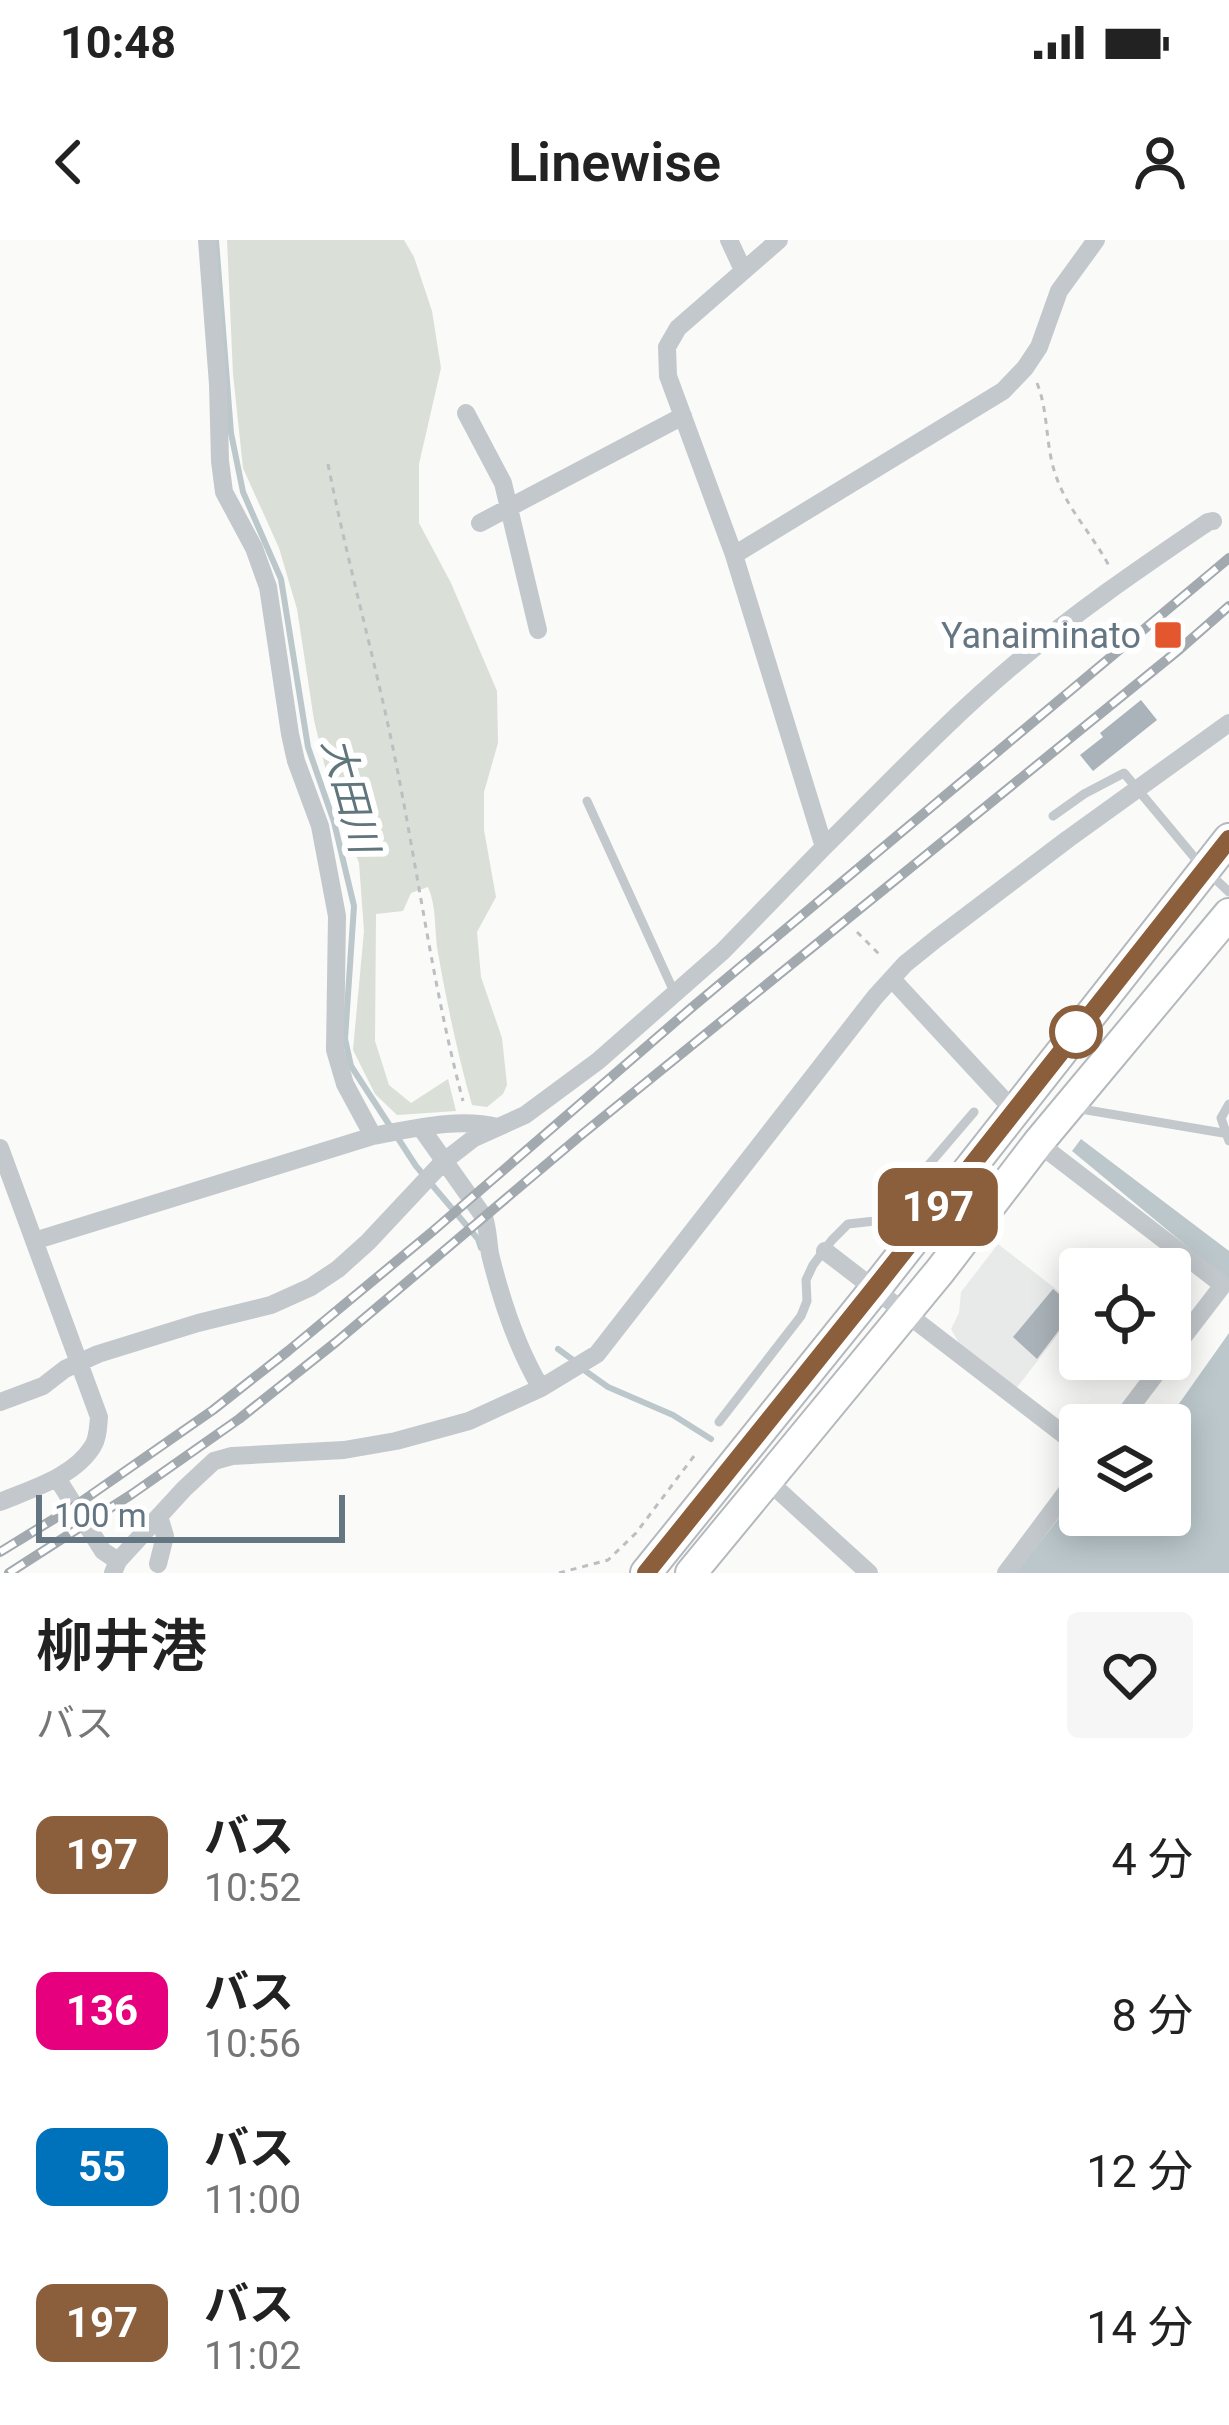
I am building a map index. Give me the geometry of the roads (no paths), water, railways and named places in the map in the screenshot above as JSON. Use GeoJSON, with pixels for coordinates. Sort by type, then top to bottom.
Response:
{"type":"FeatureCollection","features":[{"type":"Feature","properties":{"kind":"highway"},"geometry":{"type":"LineString","coordinates":[[646,1573],[1229,839]]}},
{"type":"Feature","properties":{"kind":"highway"},"geometry":{"type":"LineString","coordinates":[[691,1573],[1229,914]]}},
{"type":"Feature","properties":{"kind":"street"},"geometry":{"type":"LineString","coordinates":[[207,240],[224,492],[254,548],[268,587],[290,734],[320,826],[337,916],[335,1049],[346,1084],[386,1134]]}},
{"type":"Feature","properties":{"kind":"street"},"geometry":{"type":"LineString","coordinates":[[729,240],[743,270]]}},
{"type":"Feature","properties":{"kind":"street"},"geometry":{"type":"LineString","coordinates":[[779,240],[678,328],[667,347],[668,376],[734,556],[824,847]]}},
{"type":"Feature","properties":{"kind":"street"},"geometry":{"type":"LineString","coordinates":[[734,556],[1003,391],[1039,347],[1059,291],[1089,242]]}},
{"type":"Feature","properties":{"kind":"street"},"geometry":{"type":"LineString","coordinates":[[466,412],[511,507],[538,629]]}},
{"type":"Feature","properties":{"kind":"street"},"geometry":{"type":"LineString","coordinates":[[480,524],[683,416]]}},
{"type":"Feature","properties":{"kind":"street"},"geometry":{"type":"LineString","coordinates":[[0,1402],[43,1386],[65,1369],[98,1354],[271,1305],[338,1269],[442,1162],[473,1138],[525,1115],[598,1061],[675,994],[974,700],[1096,598],[1214,521]]}},
{"type":"Feature","properties":{"kind":"street"},"geometry":{"type":"LineString","coordinates":[[57,1478],[116,1567],[214,1461],[253,1454],[344,1450],[470,1421],[541,1388],[597,1354],[905,964],[1229,723]]}},
{"type":"Feature","properties":{"kind":"street"},"geometry":{"type":"LineString","coordinates":[[892,979],[1014,1111]]}},
{"type":"Feature","properties":{"kind":"street"},"geometry":{"type":"LineString","coordinates":[[34,1240],[386,1134],[481,1123],[497,1127]]}},
{"type":"Feature","properties":{"kind":"street"},"geometry":{"type":"LineString","coordinates":[[421,1128],[484,1216],[489,1250],[525,1361],[541,1388]]}},
{"type":"Feature","properties":{"kind":"street"},"geometry":{"type":"LineString","coordinates":[[1038,1143],[1174,1248]]}},
{"type":"Feature","properties":{"kind":"street"},"geometry":{"type":"LineString","coordinates":[[0,1148],[99,1417],[95,1444],[77,1463],[57,1478],[0,1502]]}},
{"type":"Feature","properties":{"kind":"street"},"geometry":{"type":"LineString","coordinates":[[825,1250],[1059,1431]]}},
{"type":"Feature","properties":{"kind":"street"},"geometry":{"type":"LineString","coordinates":[[1191,1261],[1222,1285],[1191,1326]]}},
{"type":"Feature","properties":{"kind":"street"},"geometry":{"type":"LineString","coordinates":[[766,1480],[869,1573]]}},
{"type":"Feature","properties":{"kind":"street"},"geometry":{"type":"LineString","coordinates":[[1006,1573],[1059,1502]]}},
{"type":"Feature","properties":{"kind":"street"},"geometry":{"type":"LineString","coordinates":[[158,1564],[165,1536],[160,1516]]}},
{"type":"Feature","properties":{"kind":"lane"},"geometry":{"type":"LineString","coordinates":[[1053,816],[1124,772],[1229,892]]}},
{"type":"Feature","properties":{"kind":"lane"},"geometry":{"type":"LineString","coordinates":[[587,801],[675,994]]}},
{"type":"Feature","properties":{"kind":"lane"},"geometry":{"type":"LineString","coordinates":[[1067,1108],[1228,1136],[1222,1118],[1229,1104]]}},
{"type":"Feature","properties":{"kind":"lane"},"geometry":{"type":"LineString","coordinates":[[719,1422],[801,1316],[807,1300],[806,1280],[832,1240],[848,1224],[875,1221],[891,1209],[974,1112]]}},
{"type":"Feature","properties":{"kind":"waterway","name":"大田川"},"geometry":{"type":"LineString","coordinates":[[216,240],[231,433],[243,492],[281,579],[308,747],[334,822],[354,906],[345,1039],[351,1066],[416,1166],[481,1248]]}},
{"type":"Feature","properties":{"kind":"waterway","name":"大田川"},"geometry":{"type":"LineString","coordinates":[[558,1349],[573,1360]]}},
{"type":"Feature","properties":{"kind":"waterway","name":"大田川"},"geometry":{"type":"LineString","coordinates":[[584,1370],[711,1439]]}},
{"type":"Feature","properties":{"kind":"railway"},"geometry":{"type":"LineString","coordinates":[[0,1552],[213,1410],[288,1351],[1229,558]]}},
{"type":"Feature","properties":{"kind":"railway"},"geometry":{"type":"LineString","coordinates":[[9,1573],[239,1419],[1229,606]]}},
{"type":"Feature","properties":{"kind":"place","name":"Yanaiminato"},"geometry":{"type":"Point","coordinates":[1168,635]}}]}
